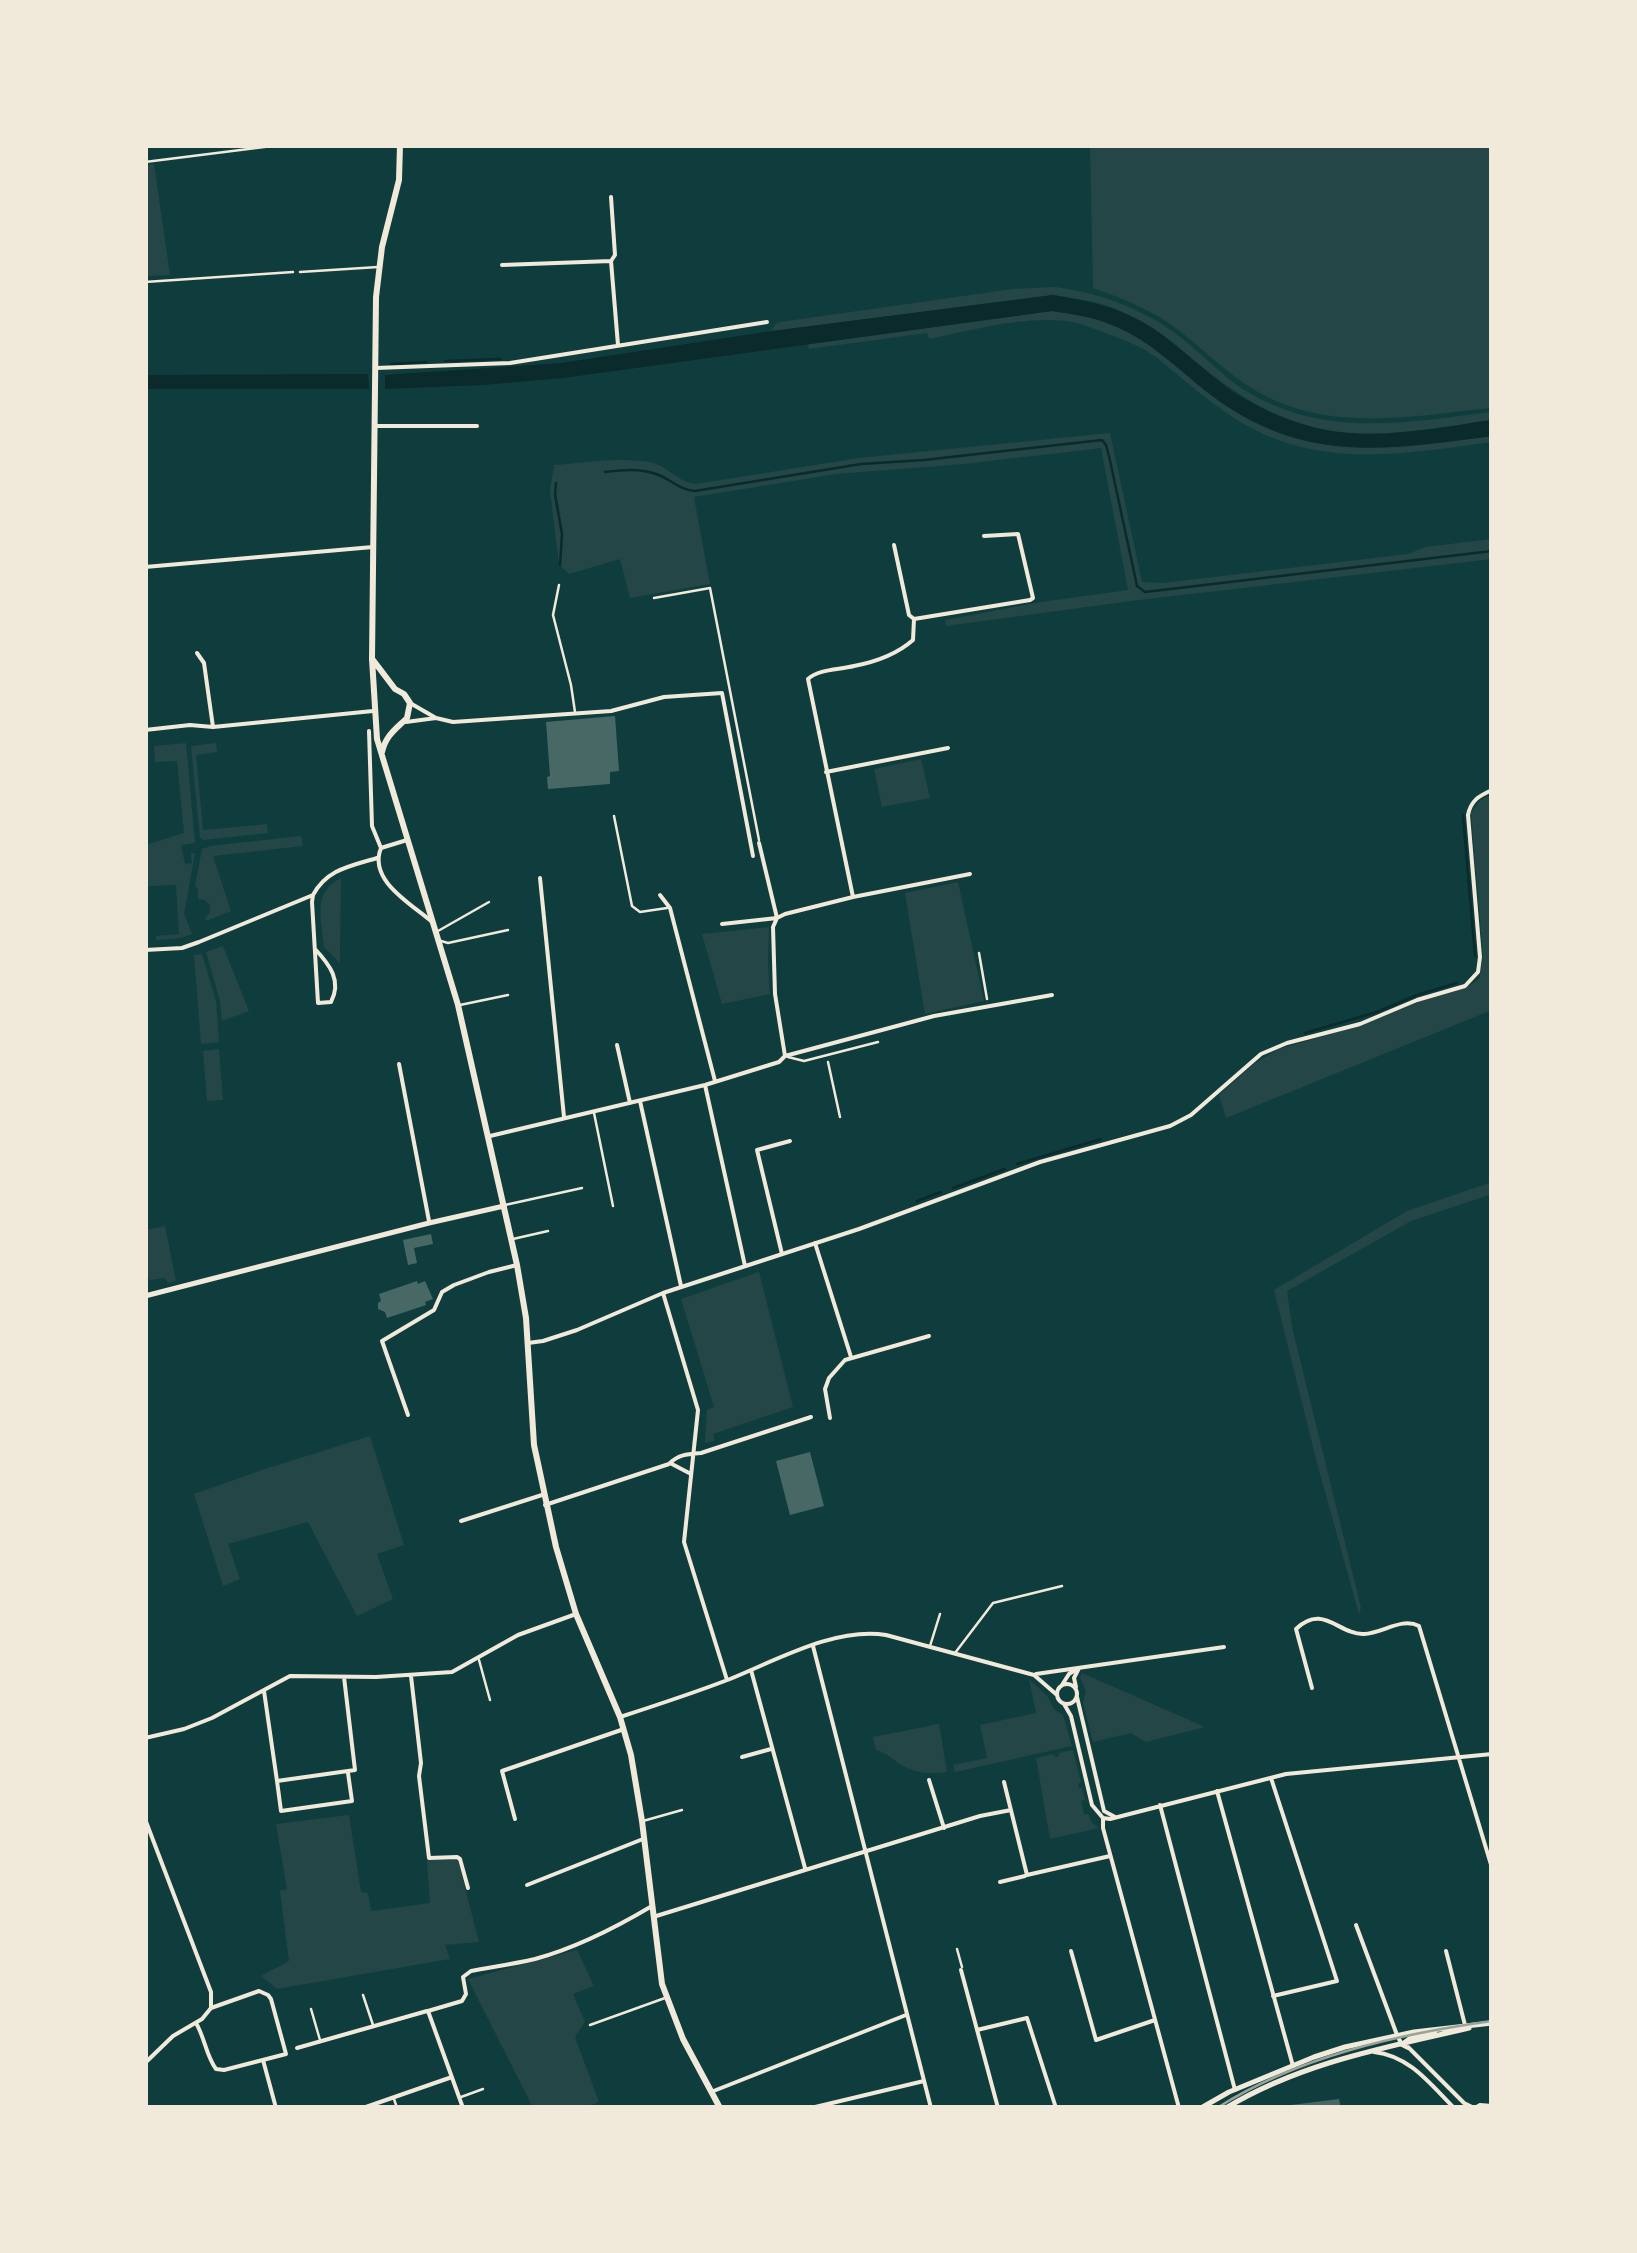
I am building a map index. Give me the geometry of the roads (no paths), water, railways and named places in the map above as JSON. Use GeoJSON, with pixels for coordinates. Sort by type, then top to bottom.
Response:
{"type":"FeatureCollection","features":[{"type":"Feature","properties":{"kind":"main road"},"geometry":{"type":"LineString","coordinates":[[400,145],[399,180],[379,266],[376,311],[372,659],[377,739],[458,1005],[517,1265],[528,1343],[534,1446],[545,1504],[576,1614],[620,1718],[633,1766],[666,1997],[683,2039],[720,2108]]}},
{"type":"Feature","properties":{"kind":"main road"},"geometry":{"type":"LineString","coordinates":[[372,659],[410,703],[410,714],[384,743],[383,757]]}},
{"type":"Feature","properties":{"kind":"main road"},"geometry":{"type":"LineString","coordinates":[[374,711],[381,692],[395,689]]}},
{"type":"Feature","properties":{"kind":"main road"},"geometry":{"type":"LineString","coordinates":[[374,711],[385,725],[400,724]]}},
{"type":"Feature","properties":{"kind":"street"},"geometry":{"type":"LineString","coordinates":[[612,197],[615,255],[611,261],[618,345]]}},
{"type":"Feature","properties":{"kind":"street"},"geometry":{"type":"LineString","coordinates":[[502,265],[611,261]]}},
{"type":"Feature","properties":{"kind":"street"},"geometry":{"type":"LineString","coordinates":[[300,272],[379,266]]}},
{"type":"Feature","properties":{"kind":"street"},"geometry":{"type":"LineString","coordinates":[[376,370],[510,362],[767,322]]}},
{"type":"Feature","properties":{"kind":"street"},"geometry":{"type":"LineString","coordinates":[[376,426],[477,426]]}},
{"type":"Feature","properties":{"kind":"street"},"geometry":{"type":"LineString","coordinates":[[894,546],[909,615],[914,618],[1033,598],[1018,534],[984,536]]}},
{"type":"Feature","properties":{"kind":"street"},"geometry":{"type":"LineString","coordinates":[[145,566],[373,547]]}},
{"type":"Feature","properties":{"kind":"street"},"geometry":{"type":"LineString","coordinates":[[559,585],[553,615],[574,714]]}},
{"type":"Feature","properties":{"kind":"street"},"geometry":{"type":"LineString","coordinates":[[654,598],[710,588],[777,918],[773,928],[774,979],[785,1056]]}},
{"type":"Feature","properties":{"kind":"street"},"geometry":{"type":"LineString","coordinates":[[853,897],[808,679],[815,673],[868,664],[901,650],[913,640],[914,618]]}},
{"type":"Feature","properties":{"kind":"street"},"geometry":{"type":"LineString","coordinates":[[197,653],[204,662],[213,727]]}},
{"type":"Feature","properties":{"kind":"street"},"geometry":{"type":"LineString","coordinates":[[410,703],[436,718],[453,722],[611,711],[664,697],[722,692],[753,856]]}},
{"type":"Feature","properties":{"kind":"street"},"geometry":{"type":"LineString","coordinates":[[145,730],[374,711]]}},
{"type":"Feature","properties":{"kind":"street"},"geometry":{"type":"LineString","coordinates":[[400,724],[436,718]]}},
{"type":"Feature","properties":{"kind":"street"},"geometry":{"type":"LineString","coordinates":[[369,731],[372,826],[380,848],[380,870],[387,884],[435,928],[489,902]]}},
{"type":"Feature","properties":{"kind":"street"},"geometry":{"type":"LineString","coordinates":[[826,772],[948,748]]}},
{"type":"Feature","properties":{"kind":"street"},"geometry":{"type":"LineString","coordinates":[[370,762],[383,757]]}},
{"type":"Feature","properties":{"kind":"street"},"geometry":{"type":"LineString","coordinates":[[528,1343],[543,1342],[681,1286],[884,1220],[1040,1162],[1170,1126],[1190,1115],[1270,1050],[1360,1024],[1471,982],[1478,972],[1480,956],[1468,815],[1478,796],[1492,790]]}},
{"type":"Feature","properties":{"kind":"street"},"geometry":{"type":"LineString","coordinates":[[614,816],[632,906],[640,912],[670,908]]}},
{"type":"Feature","properties":{"kind":"street"},"geometry":{"type":"LineString","coordinates":[[380,848],[408,840]]}},
{"type":"Feature","properties":{"kind":"street"},"geometry":{"type":"LineString","coordinates":[[315,949],[333,970],[331,1002],[318,1002],[315,949],[313,895],[329,875],[377,858]]}},
{"type":"Feature","properties":{"kind":"street"},"geometry":{"type":"LineString","coordinates":[[722,924],[777,918],[853,897],[970,874]]}},
{"type":"Feature","properties":{"kind":"street"},"geometry":{"type":"LineString","coordinates":[[540,878],[564,1118]]}},
{"type":"Feature","properties":{"kind":"street"},"geometry":{"type":"LineString","coordinates":[[145,950],[187,946],[313,895]]}},
{"type":"Feature","properties":{"kind":"street"},"geometry":{"type":"LineString","coordinates":[[660,895],[670,908],[715,1083]]}},
{"type":"Feature","properties":{"kind":"street"},"geometry":{"type":"LineString","coordinates":[[440,941],[448,943],[508,930]]}},
{"type":"Feature","properties":{"kind":"street"},"geometry":{"type":"LineString","coordinates":[[458,1005],[508,995]]}},
{"type":"Feature","properties":{"kind":"street"},"geometry":{"type":"LineString","coordinates":[[488,1136],[715,1083],[780,1062],[785,1056],[934,1016],[1052,995]]}},
{"type":"Feature","properties":{"kind":"street"},"geometry":{"type":"LineString","coordinates":[[785,1056],[804,1061],[878,1042]]}},
{"type":"Feature","properties":{"kind":"street"},"geometry":{"type":"LineString","coordinates":[[617,1045],[630,1103]]}},
{"type":"Feature","properties":{"kind":"street"},"geometry":{"type":"LineString","coordinates":[[400,1064],[429,1222]]}},
{"type":"Feature","properties":{"kind":"street"},"geometry":{"type":"LineString","coordinates":[[706,1085],[745,1266]]}},
{"type":"Feature","properties":{"kind":"street"},"geometry":{"type":"LineString","coordinates":[[640,1100],[681,1286]]}},
{"type":"Feature","properties":{"kind":"street"},"geometry":{"type":"LineString","coordinates":[[594,1112],[613,1206]]}},
{"type":"Feature","properties":{"kind":"street"},"geometry":{"type":"LineString","coordinates":[[782,1254],[757,1150],[790,1141]]}},
{"type":"Feature","properties":{"kind":"street"},"geometry":{"type":"LineString","coordinates":[[145,1296],[429,1222],[582,1188]]}},
{"type":"Feature","properties":{"kind":"street"},"geometry":{"type":"LineString","coordinates":[[511,1239],[548,1230]]}},
{"type":"Feature","properties":{"kind":"street"},"geometry":{"type":"LineString","coordinates":[[815,1243],[851,1357]]}},
{"type":"Feature","properties":{"kind":"street"},"geometry":{"type":"LineString","coordinates":[[408,1415],[382,1340],[434,1310],[442,1292],[454,1285],[517,1265]]}},
{"type":"Feature","properties":{"kind":"street"},"geometry":{"type":"LineString","coordinates":[[663,1293],[698,1410],[684,1542],[728,1680]]}},
{"type":"Feature","properties":{"kind":"street"},"geometry":{"type":"LineString","coordinates":[[830,1418],[826,1384],[841,1364],[851,1357],[929,1336]]}},
{"type":"Feature","properties":{"kind":"street"},"geometry":{"type":"LineString","coordinates":[[545,1504],[812,1416]]}},
{"type":"Feature","properties":{"kind":"street"},"geometry":{"type":"LineString","coordinates":[[670,1464],[691,1474]]}},
{"type":"Feature","properties":{"kind":"street"},"geometry":{"type":"LineString","coordinates":[[460,1520],[543,1495]]}},
{"type":"Feature","properties":{"kind":"street"},"geometry":{"type":"LineString","coordinates":[[954,1654],[992,1603],[1062,1586]]}},
{"type":"Feature","properties":{"kind":"street"},"geometry":{"type":"LineString","coordinates":[[145,1738],[212,1718],[290,1676],[452,1672],[518,1636],[576,1614]]}},
{"type":"Feature","properties":{"kind":"street"},"geometry":{"type":"LineString","coordinates":[[930,1648],[940,1614]]}},
{"type":"Feature","properties":{"kind":"street"},"geometry":{"type":"LineString","coordinates":[[1312,1688],[1296,1629],[1300,1624],[1324,1619],[1360,1634],[1414,1622],[1419,1626],[1492,1868]]}},
{"type":"Feature","properties":{"kind":"street"},"geometry":{"type":"LineString","coordinates":[[620,1718],[840,1637],[874,1634],[1034,1675],[1052,1688],[1070,1716],[1092,1805],[1102,1818],[1179,2108]]}},
{"type":"Feature","properties":{"kind":"street"},"geometry":{"type":"LineString","coordinates":[[814,1646],[931,2108]]}},
{"type":"Feature","properties":{"kind":"street"},"geometry":{"type":"LineString","coordinates":[[1034,1675],[1224,1647]]}},
{"type":"Feature","properties":{"kind":"street"},"geometry":{"type":"LineString","coordinates":[[479,1659],[490,1700]]}},
{"type":"Feature","properties":{"kind":"street"},"geometry":{"type":"LineString","coordinates":[[1057,1695],[1070,1674],[1079,1668]]}},
{"type":"Feature","properties":{"kind":"street"},"geometry":{"type":"LineString","coordinates":[[1079,1668],[1074,1678],[1076,1697],[1104,1810],[1115,1816]]}},
{"type":"Feature","properties":{"kind":"street"},"geometry":{"type":"LineString","coordinates":[[751,1670],[806,1870]]}},
{"type":"Feature","properties":{"kind":"street"},"geometry":{"type":"LineString","coordinates":[[411,1676],[429,1858],[460,1859],[468,1888]]}},
{"type":"Feature","properties":{"kind":"street"},"geometry":{"type":"LineString","coordinates":[[277,1782],[356,1770],[344,1677]]}},
{"type":"Feature","properties":{"kind":"street"},"geometry":{"type":"LineString","coordinates":[[1062,1685],[1070,1684],[1076,1689]]}},
{"type":"Feature","properties":{"kind":"street"},"geometry":{"type":"LineString","coordinates":[[264,1690],[281,1811],[352,1801],[348,1772]]}},
{"type":"Feature","properties":{"kind":"street"},"geometry":{"type":"LineString","coordinates":[[1064,1704],[1072,1703],[1076,1697]]}},
{"type":"Feature","properties":{"kind":"street"},"geometry":{"type":"LineString","coordinates":[[515,1819],[502,1771],[624,1729]]}},
{"type":"Feature","properties":{"kind":"street"},"geometry":{"type":"LineString","coordinates":[[742,1757],[773,1748]]}},
{"type":"Feature","properties":{"kind":"street"},"geometry":{"type":"LineString","coordinates":[[1102,1818],[1312,1770],[1492,1754]]}},
{"type":"Feature","properties":{"kind":"street"},"geometry":{"type":"LineString","coordinates":[[1271,1778],[1336,1981],[1273,1996]]}},
{"type":"Feature","properties":{"kind":"street"},"geometry":{"type":"LineString","coordinates":[[929,1780],[944,1828]]}},
{"type":"Feature","properties":{"kind":"street"},"geometry":{"type":"LineString","coordinates":[[1004,1782],[1027,1875]]}},
{"type":"Feature","properties":{"kind":"street"},"geometry":{"type":"LineString","coordinates":[[1217,1791],[1292,2066]]}},
{"type":"Feature","properties":{"kind":"street"},"geometry":{"type":"LineString","coordinates":[[1160,1805],[1235,2090]]}},
{"type":"Feature","properties":{"kind":"street"},"geometry":{"type":"LineString","coordinates":[[642,1822],[682,1810]]}},
{"type":"Feature","properties":{"kind":"street"},"geometry":{"type":"LineString","coordinates":[[653,1917],[980,1816],[1012,1810]]}},
{"type":"Feature","properties":{"kind":"street"},"geometry":{"type":"LineString","coordinates":[[145,1819],[211,1992],[208,2014],[173,2036],[145,2063]]}},
{"type":"Feature","properties":{"kind":"street"},"geometry":{"type":"LineString","coordinates":[[527,1885],[644,1839]]}},
{"type":"Feature","properties":{"kind":"street"},"geometry":{"type":"LineString","coordinates":[[1000,1882],[1110,1856]]}},
{"type":"Feature","properties":{"kind":"street"},"geometry":{"type":"LineString","coordinates":[[297,2048],[462,2002],[466,1994],[464,1976],[471,1970],[552,1954],[652,1906]]}},
{"type":"Feature","properties":{"kind":"street"},"geometry":{"type":"LineString","coordinates":[[1356,1924],[1396,2035],[1464,2104],[1474,2108],[1492,2106]]}},
{"type":"Feature","properties":{"kind":"street"},"geometry":{"type":"LineString","coordinates":[[957,1950],[998,2108]]}},
{"type":"Feature","properties":{"kind":"street"},"geometry":{"type":"LineString","coordinates":[[1070,1951],[1096,2040],[1155,2020]]}},
{"type":"Feature","properties":{"kind":"street"},"geometry":{"type":"LineString","coordinates":[[1446,1951],[1465,2027]]}},
{"type":"Feature","properties":{"kind":"street"},"geometry":{"type":"LineString","coordinates":[[196,2023],[216,2069],[286,2054],[268,1995],[253,1992],[210,2008]]}},
{"type":"Feature","properties":{"kind":"street"},"geometry":{"type":"LineString","coordinates":[[363,1995],[373,2026]]}},
{"type":"Feature","properties":{"kind":"street"},"geometry":{"type":"LineString","coordinates":[[590,2025],[666,1997]]}},
{"type":"Feature","properties":{"kind":"street"},"geometry":{"type":"LineString","coordinates":[[310,2009],[321,2041]]}},
{"type":"Feature","properties":{"kind":"street"},"geometry":{"type":"LineString","coordinates":[[428,2011],[463,2108]]}},
{"type":"Feature","properties":{"kind":"street"},"geometry":{"type":"LineString","coordinates":[[711,2092],[907,2015]]}},
{"type":"Feature","properties":{"kind":"street"},"geometry":{"type":"LineString","coordinates":[[978,2030],[1027,2018],[1056,2108]]}},
{"type":"Feature","properties":{"kind":"street"},"geometry":{"type":"LineString","coordinates":[[1200,2108],[1336,2050],[1396,2035],[1492,2024]]}},
{"type":"Feature","properties":{"kind":"street"},"geometry":{"type":"LineString","coordinates":[[1226,2108],[1316,2068],[1465,2027]]}},
{"type":"Feature","properties":{"kind":"street"},"geometry":{"type":"LineString","coordinates":[[1443,2028],[1412,2037],[1400,2054],[1454,2108]]}},
{"type":"Feature","properties":{"kind":"street"},"geometry":{"type":"LineString","coordinates":[[1369,2052],[1389,2054],[1408,2063]]}},
{"type":"Feature","properties":{"kind":"street"},"geometry":{"type":"LineString","coordinates":[[264,2060],[276,2108]]}},
{"type":"Feature","properties":{"kind":"street"},"geometry":{"type":"LineString","coordinates":[[363,2108],[452,2077]]}},
{"type":"Feature","properties":{"kind":"street"},"geometry":{"type":"LineString","coordinates":[[810,2108],[924,2082]]}},
{"type":"Feature","properties":{"kind":"street"},"geometry":{"type":"LineString","coordinates":[[459,2098],[482,2089]]}},
{"type":"Feature","properties":{"kind":"street"},"geometry":{"type":"LineString","coordinates":[[394,2097],[398,2108]]}},
{"type":"Feature","properties":{"kind":"waterway"},"geometry":{"type":"LineString","coordinates":[[445,361],[501,359]]}},
{"type":"Feature","properties":{"kind":"waterway"},"geometry":{"type":"LineString","coordinates":[[391,364],[426,362]]}},
{"type":"Feature","properties":{"kind":"waterway"},"geometry":{"type":"LineString","coordinates":[[605,472],[650,472],[695,491],[861,464],[1102,440],[1109,456],[1137,586],[1145,592],[1492,551]]}},
{"type":"Feature","properties":{"kind":"waterway"},"geometry":{"type":"LineString","coordinates":[[556,483],[562,534],[560,565]]}},
{"type":"Feature","properties":{"kind":"waterway"},"geometry":{"type":"LineString","coordinates":[[1491,562],[1492,577]]}},
{"type":"Feature","properties":{"kind":"waterway"},"geometry":{"type":"LineString","coordinates":[[1463,815],[1475,956]]}},
{"type":"Feature","properties":{"kind":"waterway"},"geometry":{"type":"LineString","coordinates":[[1305,1033],[1457,983]]}},
{"type":"Feature","properties":{"kind":"waterway"},"geometry":{"type":"LineString","coordinates":[[1017,1164],[1101,1139]]}},
{"type":"Feature","properties":{"kind":"waterway"},"geometry":{"type":"LineString","coordinates":[[953,1188],[1005,1169]]}},
{"type":"Feature","properties":{"kind":"waterway"},"geometry":{"type":"LineString","coordinates":[[917,1201],[941,1192]]}},
{"type":"Feature","properties":{"kind":"tram line"},"geometry":{"type":"LineString","coordinates":[[1217,2108],[1314,2061],[1385,2041],[1492,2021]]}}]}
